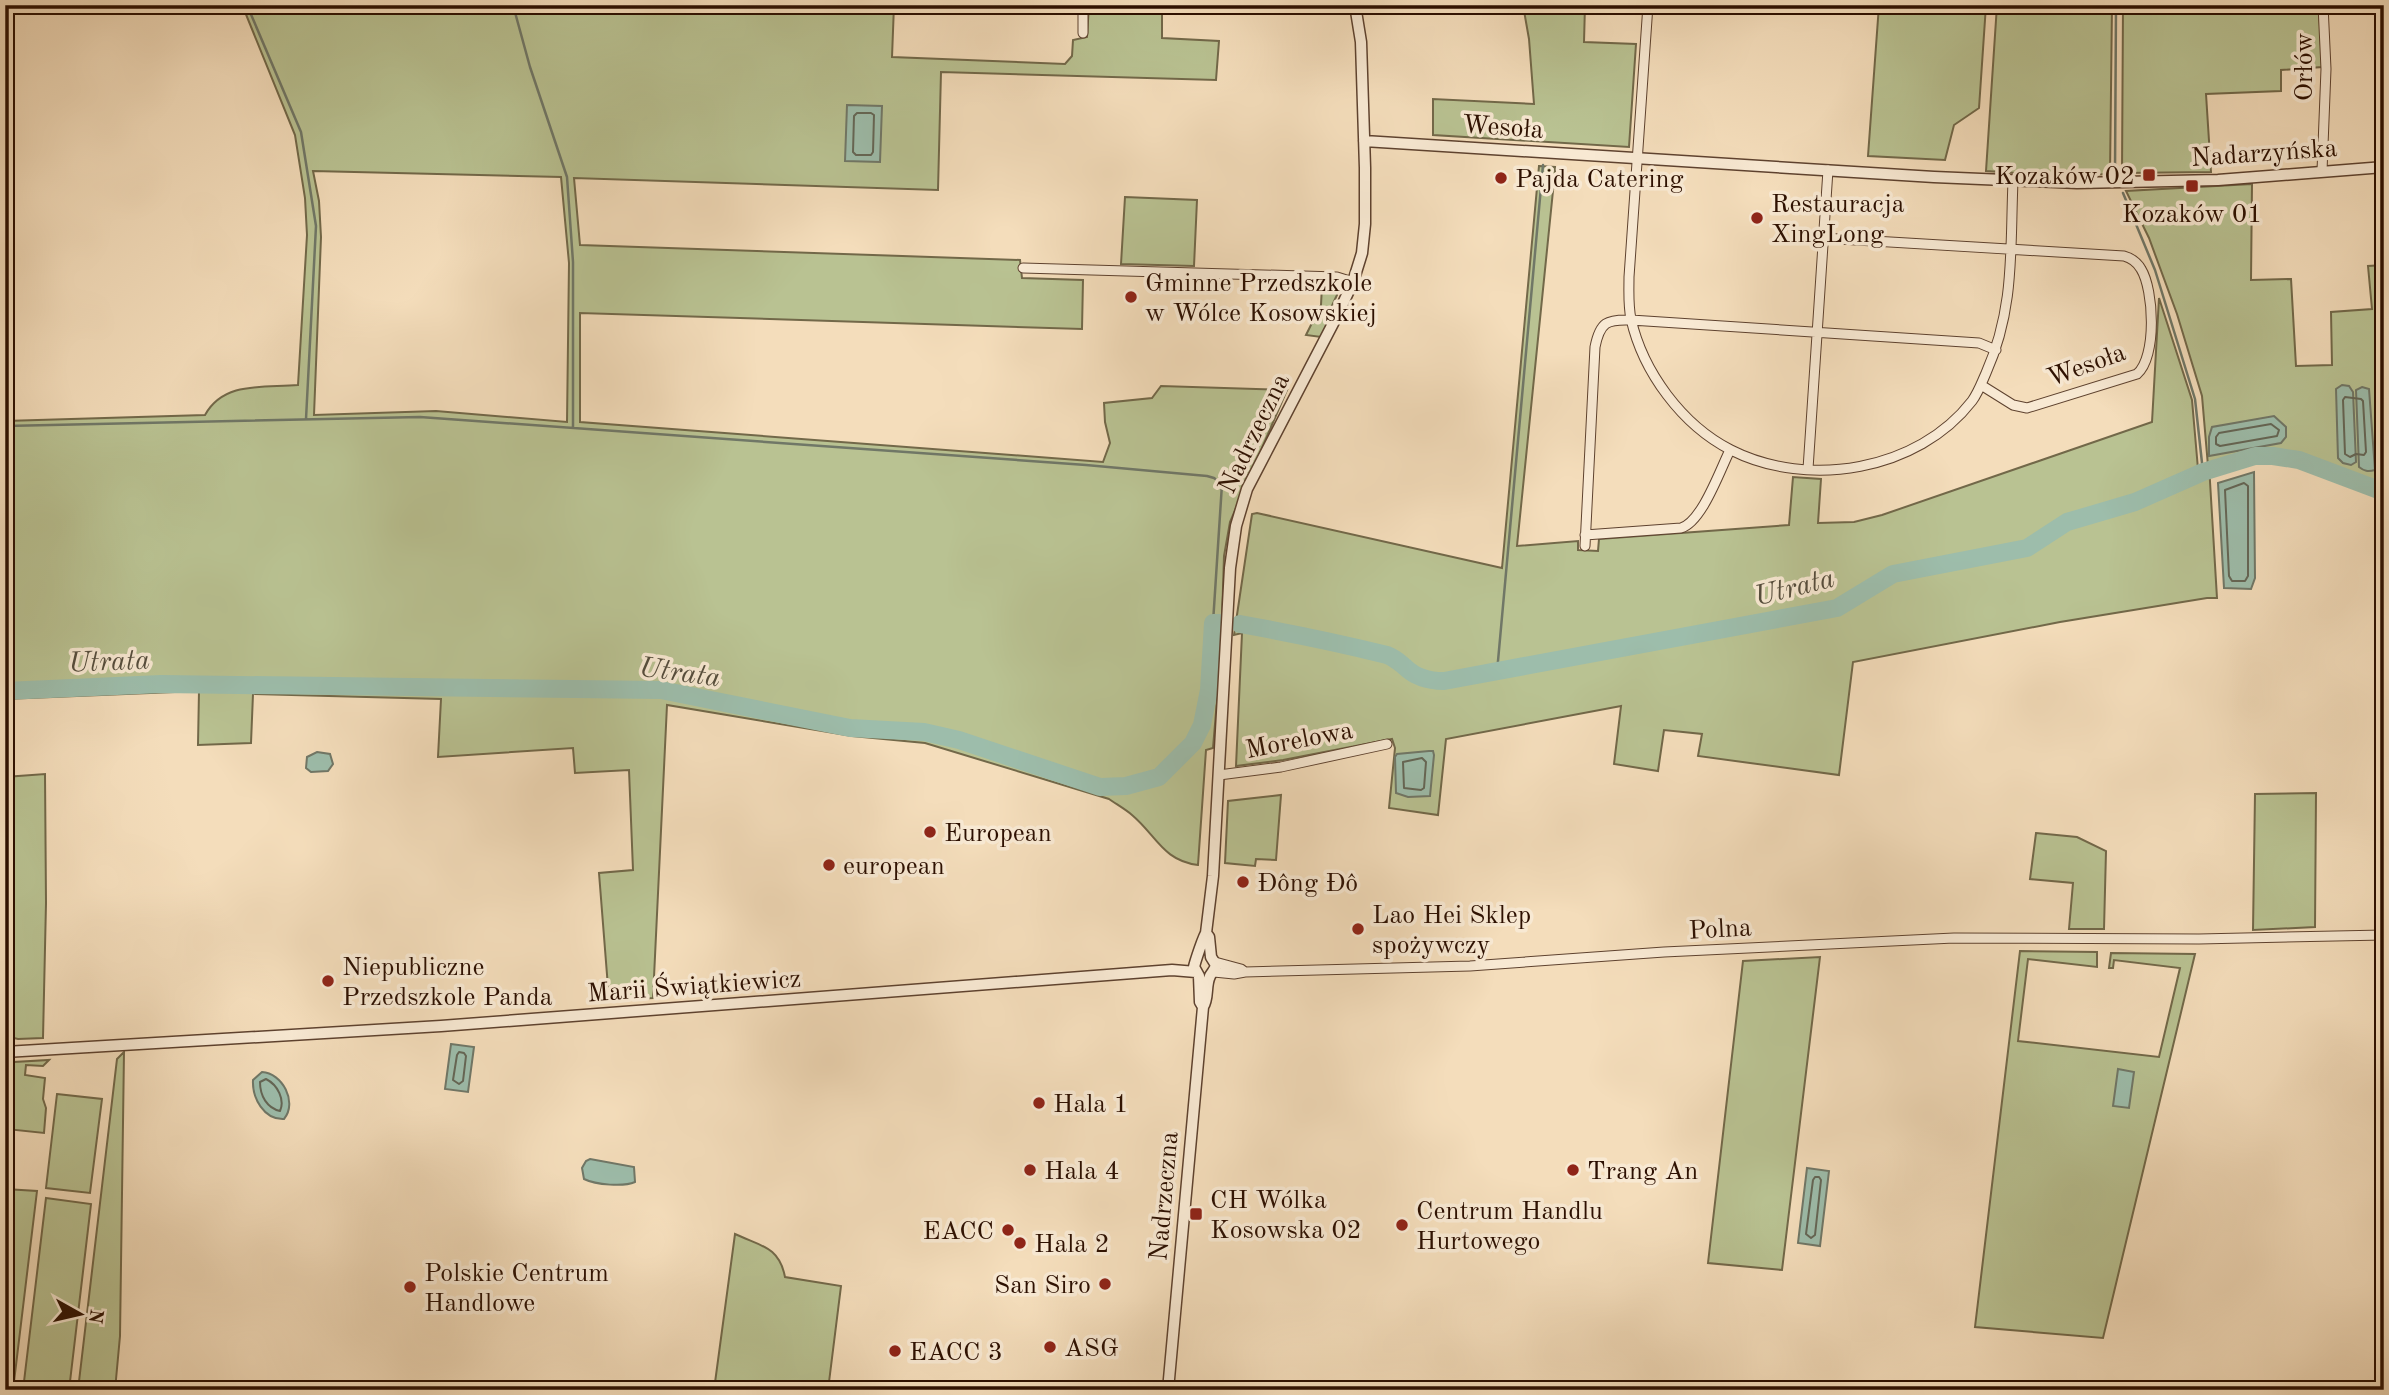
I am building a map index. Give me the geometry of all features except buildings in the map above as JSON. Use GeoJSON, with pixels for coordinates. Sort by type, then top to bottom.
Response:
{"type":"FeatureCollection","features":[{"type":"Feature","properties":{"kind":"street"},"geometry":{"type":"LineString","coordinates":[[5,16],[10,5]]}},
{"type":"Feature","properties":{"kind":"street"},"geometry":{"type":"LineString","coordinates":[[1083,5],[1083,33]]}},
{"type":"Feature","properties":{"kind":"street","name":"Nadrzeczna"},"geometry":{"type":"LineString","coordinates":[[1168,1390],[1203,1007],[1206,1003],[1205,967],[1209,937],[1206,933],[1213,876],[1230,568],[1239,513],[1252,477],[1353,282],[1364,239],[1361,42],[1355,5]]}},
{"type":"Feature","properties":{"kind":"street"},"geometry":{"type":"LineString","coordinates":[[1648,5],[1629,288],[1631,320],[1647,362],[1665,392],[1687,418],[1730,450],[1772,465],[1834,470],[1877,463],[1902,453],[1923,443],[1952,422],[1972,400],[1981,385],[1996,349],[2008,306],[2013,181]]}},
{"type":"Feature","properties":{"kind":"street","name":"Orłów"},"geometry":{"type":"LineString","coordinates":[[2322,172],[2326,69],[2323,5]]}},
{"type":"Feature","properties":{"kind":"street","name":"Wesoła"},"geometry":{"type":"LineString","coordinates":[[1364,141],[2013,181],[2147,182]]}},
{"type":"Feature","properties":{"kind":"street","name":"Nadarzyńska"},"geometry":{"type":"LineString","coordinates":[[2147,182],[2384,167]]}},
{"type":"Feature","properties":{"kind":"street"},"geometry":{"type":"LineString","coordinates":[[1808,469],[1828,170]]}},
{"type":"Feature","properties":{"kind":"street","name":"Wesoła"},"geometry":{"type":"LineString","coordinates":[[1823,238],[2124,256],[2143,270],[2150,297],[2148,359],[2137,374],[2027,408],[2012,405],[1981,385]]}},
{"type":"Feature","properties":{"kind":"street"},"geometry":{"type":"LineString","coordinates":[[1023,268],[1337,277],[1353,282]]}},
{"type":"Feature","properties":{"kind":"street"},"geometry":{"type":"LineString","coordinates":[[1585,547],[1597,336],[1609,321],[1631,320],[1979,343],[1996,349]]}},
{"type":"Feature","properties":{"kind":"street"},"geometry":{"type":"LineString","coordinates":[[1586,535],[1681,528],[1690,525],[1699,513],[1730,450]]}},
{"type":"Feature","properties":{"kind":"street","name":"Morelowa"},"geometry":{"type":"LineString","coordinates":[[1219,775],[1281,766],[1387,744]]}},
{"type":"Feature","properties":{"kind":"street","name":"Polna"},"geometry":{"type":"LineString","coordinates":[[1205,967],[1234,974],[1470,966],[1664,952],[1941,938],[2199,939],[2384,934]]}},
{"type":"Feature","properties":{"kind":"street","name":"Marii Świątkiewicz"},"geometry":{"type":"LineString","coordinates":[[5,1052],[441,1027],[1205,967]]}},
{"type":"Feature","properties":{"kind":"green space"},"geometry":{"type":"Polygon","coordinates":[[[222,5],[894,5],[892,57],[1065,64],[1072,56],[1073,40],[1087,37],[1089,5],[1162,5],[1162,38],[1219,41],[1216,80],[941,72],[938,190],[574,178],[580,245],[1020,260],[1022,278],[1083,280],[1082,329],[580,313],[580,422],[1103,462],[1110,443],[1104,403],[1152,398],[1161,386],[1287,390],[1230,522],[1224,556],[1221,652],[1213,748],[1206,750],[1198,865],[1186,863],[1168,853],[1132,815],[1109,799],[925,743],[852,736],[667,705],[653,998],[609,1000],[599,873],[633,870],[629,770],[575,773],[573,748],[438,757],[441,699],[253,694],[251,743],[198,745],[199,691],[5,699],[5,421],[205,415],[213,404],[234,391],[298,385],[307,235],[305,198],[295,135],[243,7],[222,5]],[[313,171],[319,201],[321,237],[314,415],[436,411],[567,422],[569,263],[561,177],[313,171]]]}},
{"type":"Feature","properties":{"kind":"green space"},"geometry":{"type":"Polygon","coordinates":[[[894,5],[969,5],[969,8],[894,5]]]}},
{"type":"Feature","properties":{"kind":"green space"},"geometry":{"type":"Polygon","coordinates":[[[1021,5],[1074,5],[1074,14],[1021,12],[1021,5]]]}},
{"type":"Feature","properties":{"kind":"green space"},"geometry":{"type":"Polygon","coordinates":[[[1523,5],[1585,5],[1584,42],[1636,44],[1629,147],[1433,135],[1433,99],[1534,104],[1529,39],[1523,5]]]}},
{"type":"Feature","properties":{"kind":"green space"},"geometry":{"type":"Polygon","coordinates":[[[1879,5],[1986,5],[1979,108],[1954,125],[1945,160],[1868,156],[1879,5]]]}},
{"type":"Feature","properties":{"kind":"green space"},"geometry":{"type":"Polygon","coordinates":[[[1997,5],[2112,5],[2110,174],[2058,176],[1986,171],[1997,5]]]}},
{"type":"Feature","properties":{"kind":"green space"},"geometry":{"type":"Polygon","coordinates":[[[2123,5],[2319,5],[2322,67],[2281,70],[2281,91],[2206,94],[2211,172],[2122,173],[2123,5]]]}},
{"type":"Feature","properties":{"kind":"green space"},"geometry":{"type":"Polygon","coordinates":[[[1539,166],[1555,167],[1555,171],[1517,546],[1578,541],[1578,550],[1598,551],[1599,539],[1789,525],[1793,477],[1821,479],[1818,523],[1854,522],[1882,515],[2152,422],[2159,298],[2192,400],[2198,469],[2208,466],[2202,396],[2177,314],[2149,238],[2126,191],[2252,184],[2251,280],[2291,279],[2296,366],[2332,365],[2331,312],[2372,309],[2368,266],[2384,265],[2384,485],[2306,457],[2276,451],[2249,452],[2209,465],[2217,598],[2060,622],[1853,662],[1839,775],[1698,756],[1702,734],[1664,730],[1658,771],[1614,764],[1621,706],[1446,739],[1438,815],[1389,808],[1395,748],[1392,739],[1283,760],[1236,766],[1242,633],[1234,635],[1252,514],[1502,568],[1539,166]]]}},
{"type":"Feature","properties":{"kind":"green space"},"geometry":{"type":"Polygon","coordinates":[[[1125,197],[1197,200],[1194,266],[1121,264],[1125,197]]]}},
{"type":"Feature","properties":{"kind":"green space"},"geometry":{"type":"Polygon","coordinates":[[[1322,285],[1337,289],[1329,312],[1333,315],[1321,337],[1306,335],[1321,305],[1322,285]]]}},
{"type":"Feature","properties":{"kind":"green space"},"geometry":{"type":"Polygon","coordinates":[[[45,774],[43,1038],[18,1039],[5,1036],[5,777],[45,774]]]}},
{"type":"Feature","properties":{"kind":"green space"},"geometry":{"type":"Polygon","coordinates":[[[2316,793],[2315,927],[2253,930],[2255,794],[2316,793]]]}},
{"type":"Feature","properties":{"kind":"green space"},"geometry":{"type":"Polygon","coordinates":[[[1281,795],[1276,860],[1256,859],[1255,866],[1225,863],[1228,801],[1281,795]]]}},
{"type":"Feature","properties":{"kind":"green space"},"geometry":{"type":"Polygon","coordinates":[[[2036,833],[2077,837],[2106,851],[2104,929],[2069,929],[2073,883],[2030,879],[2036,833]]]}},
{"type":"Feature","properties":{"kind":"green space"},"geometry":{"type":"Polygon","coordinates":[[[2020,951],[2097,952],[2097,967],[2028,959],[2018,1041],[2159,1057],[2180,968],[2114,960],[2113,968],[2109,968],[2111,953],[2195,954],[2103,1338],[1975,1327],[2020,951]]]}},
{"type":"Feature","properties":{"kind":"green space"},"geometry":{"type":"Polygon","coordinates":[[[1820,957],[1782,1270],[1708,1263],[1743,961],[1820,957]]]}},
{"type":"Feature","properties":{"kind":"green space"},"geometry":{"type":"Polygon","coordinates":[[[124,1052],[120,1336],[115,1390],[78,1390],[117,1059],[124,1052]]]}},
{"type":"Feature","properties":{"kind":"green space"},"geometry":{"type":"Polygon","coordinates":[[[49,1060],[43,1066],[26,1065],[25,1075],[45,1078],[44,1133],[7,1129],[5,1140],[14,1062],[49,1060]]]}},
{"type":"Feature","properties":{"kind":"green space"},"geometry":{"type":"Polygon","coordinates":[[[57,1094],[102,1099],[90,1193],[46,1188],[57,1094]]]}},
{"type":"Feature","properties":{"kind":"green space"},"geometry":{"type":"Polygon","coordinates":[[[5,1189],[37,1191],[13,1390],[5,1390],[5,1189]]]}},
{"type":"Feature","properties":{"kind":"green space"},"geometry":{"type":"Polygon","coordinates":[[[46,1198],[91,1204],[69,1390],[23,1390],[46,1198]]]}},
{"type":"Feature","properties":{"kind":"green space"},"geometry":{"type":"Polygon","coordinates":[[[735,1234],[773,1253],[785,1277],[841,1286],[828,1390],[714,1390],[735,1234]]]}},
{"type":"Feature","properties":{"kind":"water"},"geometry":{"type":"Polygon","coordinates":[[[847,105],[882,106],[880,162],[845,161],[847,105]]]}},
{"type":"Feature","properties":{"kind":"water"},"geometry":{"type":"Polygon","coordinates":[[[2342,385],[2349,386],[2353,392],[2356,462],[2351,465],[2338,458],[2336,389],[2342,385]]]}},
{"type":"Feature","properties":{"kind":"water"},"geometry":{"type":"Polygon","coordinates":[[[2362,387],[2369,389],[2375,470],[2370,471],[2359,467],[2356,390],[2362,387]]]}},
{"type":"Feature","properties":{"kind":"water"},"geometry":{"type":"Polygon","coordinates":[[[2274,416],[2286,427],[2286,437],[2281,443],[2209,456],[2212,427],[2274,416]]]}},
{"type":"Feature","properties":{"kind":"water"},"geometry":{"type":"Polygon","coordinates":[[[2254,472],[2255,578],[2251,589],[2224,588],[2218,483],[2254,472]]]}},
{"type":"Feature","properties":{"kind":"water"},"geometry":{"type":"Polygon","coordinates":[[[1433,751],[1430,796],[1408,797],[1396,793],[1397,754],[1433,751]]]}},
{"type":"Feature","properties":{"kind":"water"},"geometry":{"type":"Polygon","coordinates":[[[317,752],[330,754],[333,764],[328,771],[311,772],[306,768],[307,757],[317,752]]]}},
{"type":"Feature","properties":{"kind":"water"},"geometry":{"type":"Polygon","coordinates":[[[451,1044],[474,1047],[468,1092],[445,1089],[451,1044]]]}},
{"type":"Feature","properties":{"kind":"water"},"geometry":{"type":"Polygon","coordinates":[[[2118,1069],[2134,1072],[2129,1108],[2113,1106],[2118,1069]]]}},
{"type":"Feature","properties":{"kind":"water"},"geometry":{"type":"Polygon","coordinates":[[[262,1072],[276,1077],[286,1090],[289,1105],[284,1119],[265,1112],[257,1101],[253,1080],[262,1072]]]}},
{"type":"Feature","properties":{"kind":"water"},"geometry":{"type":"Polygon","coordinates":[[[590,1159],[634,1167],[635,1182],[610,1185],[584,1179],[582,1168],[590,1159]]]}},
{"type":"Feature","properties":{"kind":"water"},"geometry":{"type":"Polygon","coordinates":[[[1807,1168],[1829,1171],[1820,1246],[1798,1243],[1807,1168]]]}},
{"type":"Feature","properties":{"kind":"waterway"},"geometry":{"type":"LineString","coordinates":[[247,5],[301,132],[316,226],[306,419]]}},
{"type":"Feature","properties":{"kind":"waterway"},"geometry":{"type":"LineString","coordinates":[[513,5],[530,67],[567,177],[573,262],[573,427]]}},
{"type":"Feature","properties":{"kind":"waterway"},"geometry":{"type":"LineString","coordinates":[[2115,171],[2116,5]]}},
{"type":"Feature","properties":{"kind":"waterway"},"geometry":{"type":"LineString","coordinates":[[1497,672],[1543,165]]}},
{"type":"Feature","properties":{"kind":"waterway"},"geometry":{"type":"LineString","coordinates":[[2123,193],[2155,270],[2195,399],[2203,472]]}},
{"type":"Feature","properties":{"kind":"waterway"},"geometry":{"type":"LineString","coordinates":[[5,426],[420,417],[1207,476],[1222,484],[1213,623]]}},
{"type":"Feature","properties":{"kind":"waterway","name":"Utrata"},"geometry":{"type":"LineString","coordinates":[[1240,624],[1387,655],[1418,676],[1444,681],[1837,608],[1893,574],[2027,548],[2067,522],[2135,502],[2203,472],[2255,456],[2299,460],[2384,492]]}},
{"type":"Feature","properties":{"kind":"waterway","name":"Utrata"},"geometry":{"type":"LineString","coordinates":[[5,691],[161,684],[661,690],[850,728],[924,732],[959,740],[1100,787],[1126,786],[1159,777],[1193,743],[1202,725],[1209,690],[1213,623],[1220,623]]}},
{"type":"Feature","properties":{"kind":"place","name":"Kozaków 02"},"geometry":{"type":"Point","coordinates":[2149,175]}},
{"type":"Feature","properties":{"kind":"place","name":"Pajda Catering"},"geometry":{"type":"Point","coordinates":[1501,178]}},
{"type":"Feature","properties":{"kind":"place","name":"Kozaków 01"},"geometry":{"type":"Point","coordinates":[2192,186]}},
{"type":"Feature","properties":{"kind":"place","name":"Restauracja XingLong"},"geometry":{"type":"Point","coordinates":[1757,218]}},
{"type":"Feature","properties":{"kind":"place","name":"Gminne Przedszkole w Wólce Kosowskiej"},"geometry":{"type":"Point","coordinates":[1131,297]}},
{"type":"Feature","properties":{"kind":"place","name":"European"},"geometry":{"type":"Point","coordinates":[930,832]}},
{"type":"Feature","properties":{"kind":"place","name":"european"},"geometry":{"type":"Point","coordinates":[829,865]}},
{"type":"Feature","properties":{"kind":"place","name":"Đông Đô"},"geometry":{"type":"Point","coordinates":[1243,882]}},
{"type":"Feature","properties":{"kind":"place","name":"Lao Hei Sklep spożywczy"},"geometry":{"type":"Point","coordinates":[1358,929]}},
{"type":"Feature","properties":{"kind":"place","name":"Niepubliczne Przedszkole Panda"},"geometry":{"type":"Point","coordinates":[328,981]}},
{"type":"Feature","properties":{"kind":"place","name":"Hala 1"},"geometry":{"type":"Point","coordinates":[1039,1103]}},
{"type":"Feature","properties":{"kind":"place","name":"Hala 4"},"geometry":{"type":"Point","coordinates":[1030,1170]}},
{"type":"Feature","properties":{"kind":"place","name":"Trang An"},"geometry":{"type":"Point","coordinates":[1573,1170]}},
{"type":"Feature","properties":{"kind":"place","name":"CH Wólka Kosowska 02"},"geometry":{"type":"Point","coordinates":[1196,1214]}},
{"type":"Feature","properties":{"kind":"place","name":"Centrum Handlu Hurtowego"},"geometry":{"type":"Point","coordinates":[1402,1225]}},
{"type":"Feature","properties":{"kind":"place","name":"EACC"},"geometry":{"type":"Point","coordinates":[1008,1230]}},
{"type":"Feature","properties":{"kind":"place","name":"Hala 2"},"geometry":{"type":"Point","coordinates":[1020,1243]}},
{"type":"Feature","properties":{"kind":"place","name":"San Siro"},"geometry":{"type":"Point","coordinates":[1105,1284]}},
{"type":"Feature","properties":{"kind":"place","name":"Polskie Centrum Handlowe"},"geometry":{"type":"Point","coordinates":[410,1287]}},
{"type":"Feature","properties":{"kind":"place","name":"ASG"},"geometry":{"type":"Point","coordinates":[1050,1347]}},
{"type":"Feature","properties":{"kind":"place","name":"EACC 3"},"geometry":{"type":"Point","coordinates":[895,1351]}}]}
